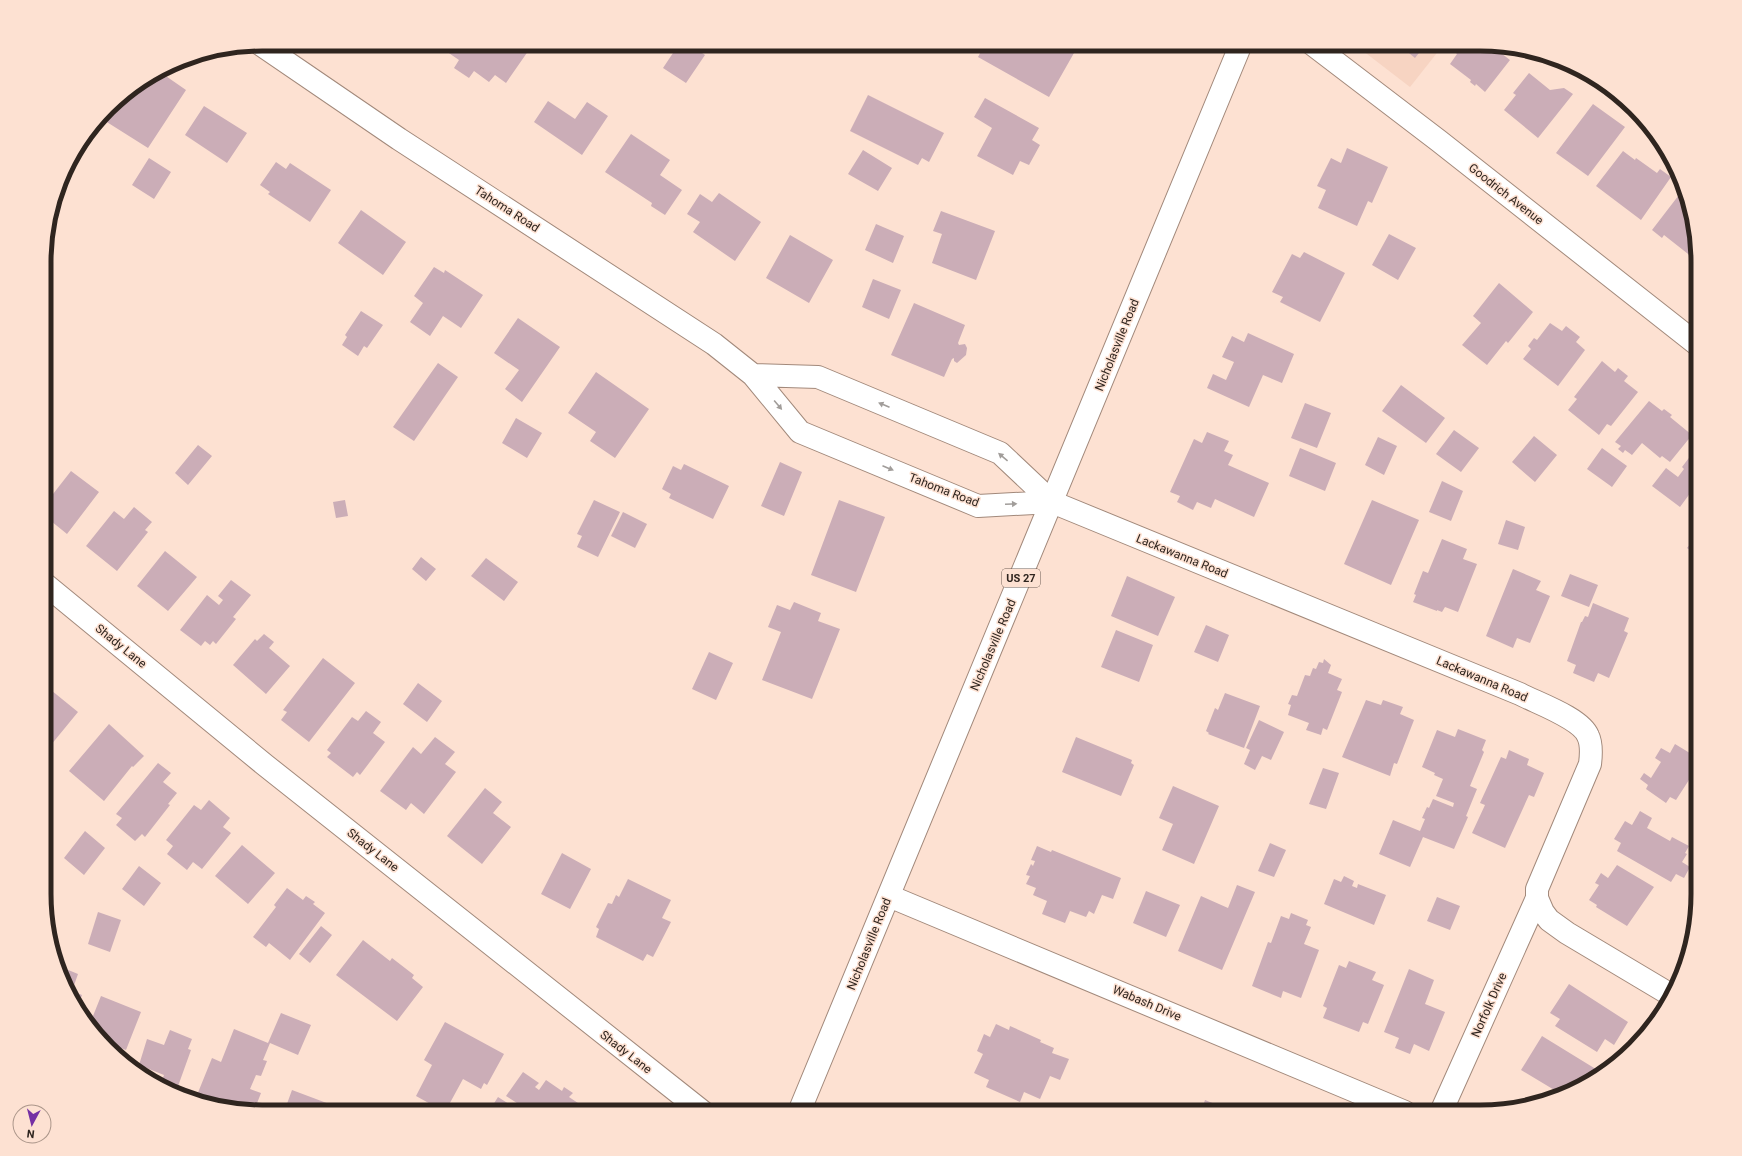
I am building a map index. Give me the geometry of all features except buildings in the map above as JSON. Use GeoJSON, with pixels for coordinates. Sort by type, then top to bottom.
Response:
{"type":"FeatureCollection","features":[{"type":"Feature","properties":{"kind":"street","name":"Tahoma Road"},"geometry":{"type":"LineString","coordinates":[[270,51],[399,139],[714,344],[753,376],[800,432],[978,506],[1052,502]]}},
{"type":"Feature","properties":{"kind":"street","name":"Nicholasville Road"},"geometry":{"type":"LineString","coordinates":[[802,1105],[1239,51]]}},
{"type":"Feature","properties":{"kind":"street","name":"Goodrich Avenue"},"geometry":{"type":"LineString","coordinates":[[1321,51],[1439,141],[1691,339]]}},
{"type":"Feature","properties":{"kind":"street"},"geometry":{"type":"LineString","coordinates":[[753,376],[818,377],[1000,453],[1052,502]]}},
{"type":"Feature","properties":{"kind":"street","name":"Lackawanna Road"},"geometry":{"type":"LineString","coordinates":[[1052,502],[1520,694],[1581,726],[1588,736],[1591,756],[1590,764],[1537,889],[1537,898]]}},
{"type":"Feature","properties":{"kind":"street","name":"Shady Lane"},"geometry":{"type":"LineString","coordinates":[[51,589],[265,765],[694,1105]]}},
{"type":"Feature","properties":{"kind":"street","name":"Wabash Drive"},"geometry":{"type":"LineString","coordinates":[[889,896],[1388,1105]]}},
{"type":"Feature","properties":{"kind":"street"},"geometry":{"type":"LineString","coordinates":[[1537,898],[1543,912],[1549,920],[1566,933],[1667,992]]}},
{"type":"Feature","properties":{"kind":"street","name":"Norfolk Drive"},"geometry":{"type":"LineString","coordinates":[[1444,1105],[1537,898]]}},
{"type":"Feature","properties":{"kind":"shaded area"},"geometry":{"type":"Polygon","coordinates":[[[1363,51],[1438,51],[1410,87],[1363,51]]]}}]}
